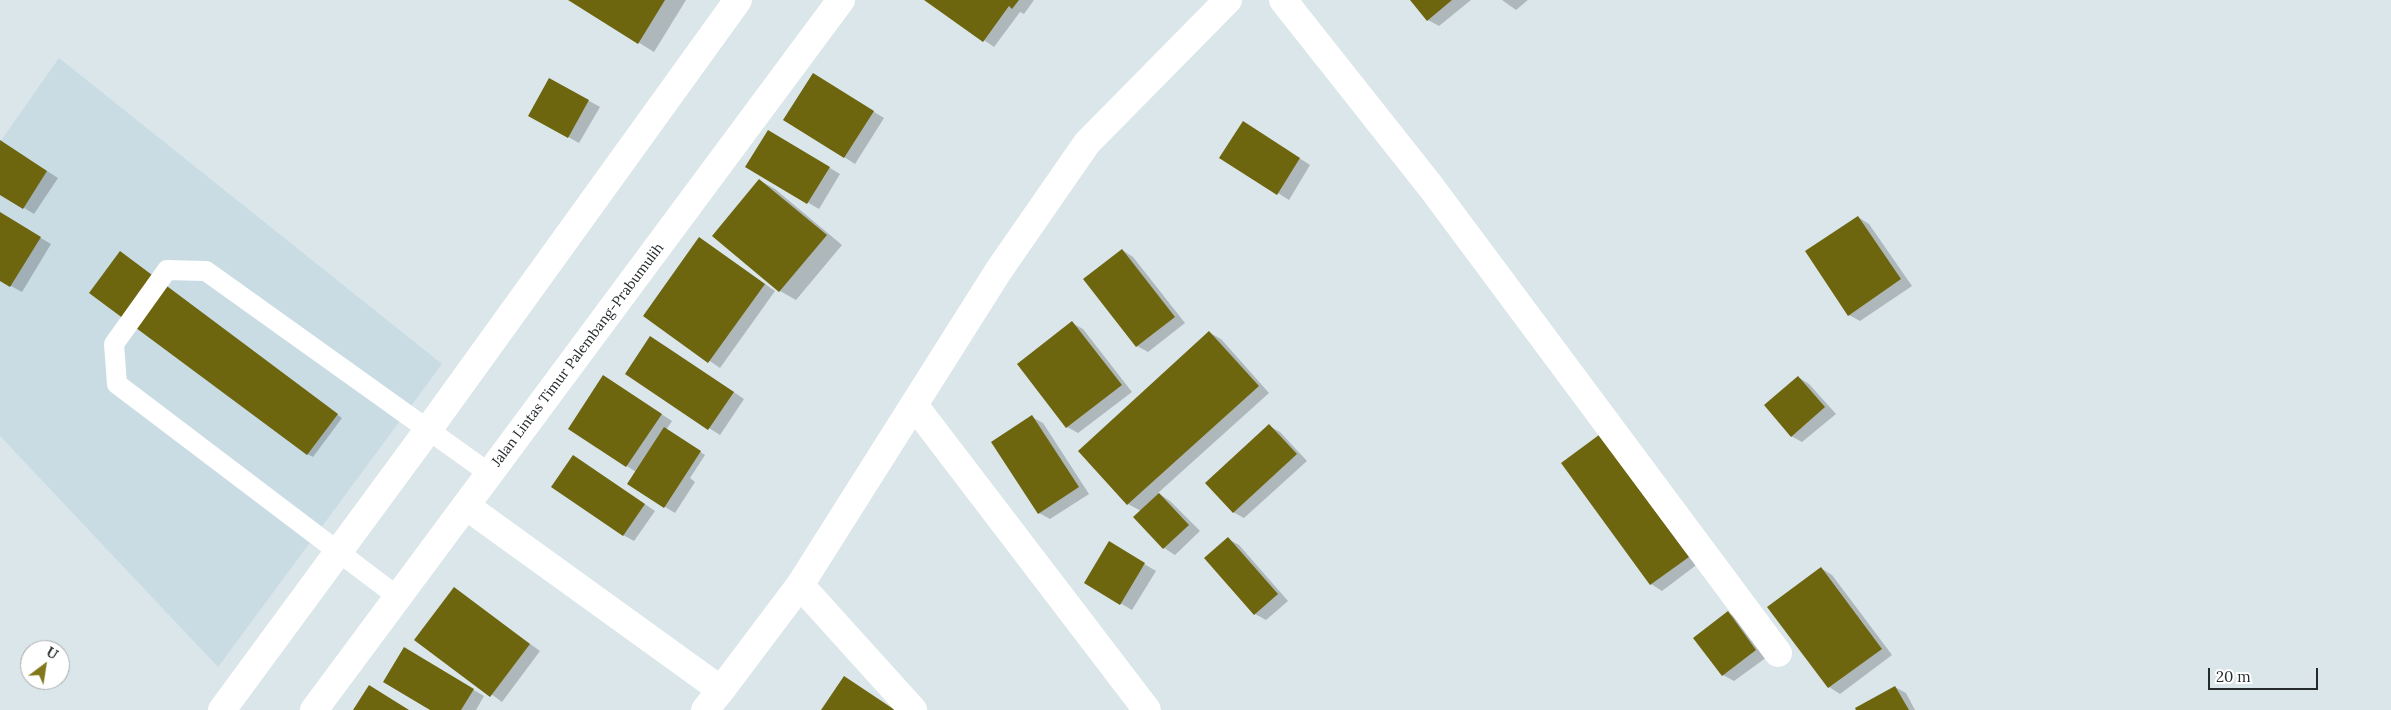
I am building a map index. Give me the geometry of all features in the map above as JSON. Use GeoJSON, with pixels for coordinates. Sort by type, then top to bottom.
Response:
{"type":"FeatureCollection","features":[{"type":"Feature","properties":{"kind":"main road"},"geometry":{"type":"LineString","coordinates":[[222,710],[428,430],[738,0]]}},
{"type":"Feature","properties":{"kind":"main road","name":"Jalan Lintas Timur Palembang-Prabumulih"},"geometry":{"type":"LineString","coordinates":[[314,710],[841,0]]}},
{"type":"Feature","properties":{"kind":"main road"},"geometry":{"type":"LineString","coordinates":[[466,506],[592,595],[684,664],[713,700],[800,585],[999,270],[1087,143],[1228,0]]}},
{"type":"Feature","properties":{"kind":"main road"},"geometry":{"type":"LineString","coordinates":[[1283,0],[1431,187],[1778,653]]}},
{"type":"Feature","properties":{"kind":"main road"},"geometry":{"type":"LineString","coordinates":[[914,405],[1147,710]]}},
{"type":"Feature","properties":{"kind":"main road"},"geometry":{"type":"LineString","coordinates":[[800,585],[913,710]]}},
{"type":"Feature","properties":{"kind":"lane"},"geometry":{"type":"LineString","coordinates":[[398,597],[340,551],[117,384],[114,344],[167,270],[206,271],[490,474]]}},
{"type":"Feature","properties":{"kind":"shaded area"},"geometry":{"type":"Polygon","coordinates":[[[59,58],[442,364],[218,667],[0,436],[0,142],[59,58]]]}},
{"type":"Feature","properties":{"kind":"building"},"geometry":{"type":"Polygon","coordinates":[[[568,0],[665,0],[638,44],[568,0]]]}},
{"type":"Feature","properties":{"kind":"building"},"geometry":{"type":"Polygon","coordinates":[[[924,0],[1019,0],[1012,9],[1009,6],[983,42],[924,0]]]}},
{"type":"Feature","properties":{"kind":"building"},"geometry":{"type":"Polygon","coordinates":[[[1410,0],[1452,0],[1427,21],[1410,0]]]}},
{"type":"Feature","properties":{"kind":"building"},"geometry":{"type":"Polygon","coordinates":[[[813,73],[874,111],[844,158],[783,120],[813,73]]]}},
{"type":"Feature","properties":{"kind":"building"},"geometry":{"type":"Polygon","coordinates":[[[549,78],[589,100],[568,138],[528,116],[549,78]]]}},
{"type":"Feature","properties":{"kind":"building"},"geometry":{"type":"Polygon","coordinates":[[[1243,121],[1300,158],[1277,195],[1219,158],[1243,121]]]}},
{"type":"Feature","properties":{"kind":"building"},"geometry":{"type":"Polygon","coordinates":[[[768,130],[830,167],[807,204],[745,167],[768,130]]]}},
{"type":"Feature","properties":{"kind":"building"},"geometry":{"type":"Polygon","coordinates":[[[0,140],[47,171],[23,209],[0,195],[0,140]]]}},
{"type":"Feature","properties":{"kind":"building"},"geometry":{"type":"Polygon","coordinates":[[[759,179],[827,235],[779,292],[712,236],[759,179]]]}},
{"type":"Feature","properties":{"kind":"building"},"geometry":{"type":"Polygon","coordinates":[[[0,212],[41,237],[10,287],[0,281],[0,212]]]}},
{"type":"Feature","properties":{"kind":"building"},"geometry":{"type":"Polygon","coordinates":[[[1858,216],[1901,279],[1848,316],[1805,251],[1858,216]]]}},
{"type":"Feature","properties":{"kind":"building"},"geometry":{"type":"Polygon","coordinates":[[[699,237],[765,284],[708,363],[643,316],[699,237]]]}},
{"type":"Feature","properties":{"kind":"building"},"geometry":{"type":"Polygon","coordinates":[[[1122,249],[1175,317],[1136,347],[1083,279],[1122,249]]]}},
{"type":"Feature","properties":{"kind":"building"},"geometry":{"type":"Polygon","coordinates":[[[120,251],[338,414],[307,455],[89,293],[120,251]]]}},
{"type":"Feature","properties":{"kind":"building"},"geometry":{"type":"Polygon","coordinates":[[[1072,321],[1122,385],[1066,428],[1017,364],[1072,321]]]}},
{"type":"Feature","properties":{"kind":"building"},"geometry":{"type":"Polygon","coordinates":[[[1209,331],[1259,386],[1127,505],[1078,451],[1209,331]]]}},
{"type":"Feature","properties":{"kind":"building"},"geometry":{"type":"Polygon","coordinates":[[[650,336],[734,392],[708,430],[625,374],[650,336]]]}},
{"type":"Feature","properties":{"kind":"building"},"geometry":{"type":"Polygon","coordinates":[[[603,375],[662,414],[626,467],[568,429],[603,375]]]}},
{"type":"Feature","properties":{"kind":"building"},"geometry":{"type":"Polygon","coordinates":[[[1798,376],[1825,407],[1791,437],[1764,405],[1798,376]]]}},
{"type":"Feature","properties":{"kind":"building"},"geometry":{"type":"Polygon","coordinates":[[[1032,415],[1079,487],[1038,514],[991,442],[1032,415]]]}},
{"type":"Feature","properties":{"kind":"building"},"geometry":{"type":"Polygon","coordinates":[[[1269,424],[1297,454],[1233,513],[1205,483],[1269,424]]]}},
{"type":"Feature","properties":{"kind":"building"},"geometry":{"type":"Polygon","coordinates":[[[664,427],[701,451],[664,508],[627,484],[664,427]]]}},
{"type":"Feature","properties":{"kind":"building"},"geometry":{"type":"Polygon","coordinates":[[[1599,435],[1689,557],[1650,585],[1561,463],[1599,435]]]}},
{"type":"Feature","properties":{"kind":"building"},"geometry":{"type":"Polygon","coordinates":[[[573,455],[645,504],[623,536],[551,487],[573,455]]]}},
{"type":"Feature","properties":{"kind":"building"},"geometry":{"type":"Polygon","coordinates":[[[1159,493],[1189,525],[1163,549],[1133,517],[1159,493]]]}},
{"type":"Feature","properties":{"kind":"building"},"geometry":{"type":"Polygon","coordinates":[[[1228,537],[1278,594],[1254,615],[1204,558],[1228,537]]]}},
{"type":"Feature","properties":{"kind":"building"},"geometry":{"type":"Polygon","coordinates":[[[1109,541],[1145,563],[1120,605],[1084,583],[1109,541]]]}},
{"type":"Feature","properties":{"kind":"building"},"geometry":{"type":"Polygon","coordinates":[[[1821,567],[1882,649],[1828,688],[1767,607],[1821,567]]]}},
{"type":"Feature","properties":{"kind":"building"},"geometry":{"type":"Polygon","coordinates":[[[454,587],[530,644],[490,697],[414,640],[454,587]]]}},
{"type":"Feature","properties":{"kind":"building"},"geometry":{"type":"Polygon","coordinates":[[[1728,611],[1756,650],[1722,676],[1693,638],[1728,611]]]}},
{"type":"Feature","properties":{"kind":"building"},"geometry":{"type":"Polygon","coordinates":[[[404,647],[474,689],[461,710],[430,710],[383,682],[404,647]]]}},
{"type":"Feature","properties":{"kind":"building"},"geometry":{"type":"Polygon","coordinates":[[[844,676],[895,710],[821,710],[844,676]]]}},
{"type":"Feature","properties":{"kind":"building"},"geometry":{"type":"Polygon","coordinates":[[[369,685],[409,710],[353,710],[369,685]]]}},
{"type":"Feature","properties":{"kind":"building"},"geometry":{"type":"Polygon","coordinates":[[[1895,686],[1909,710],[1856,710],[1855,708],[1895,686]]]}}]}
